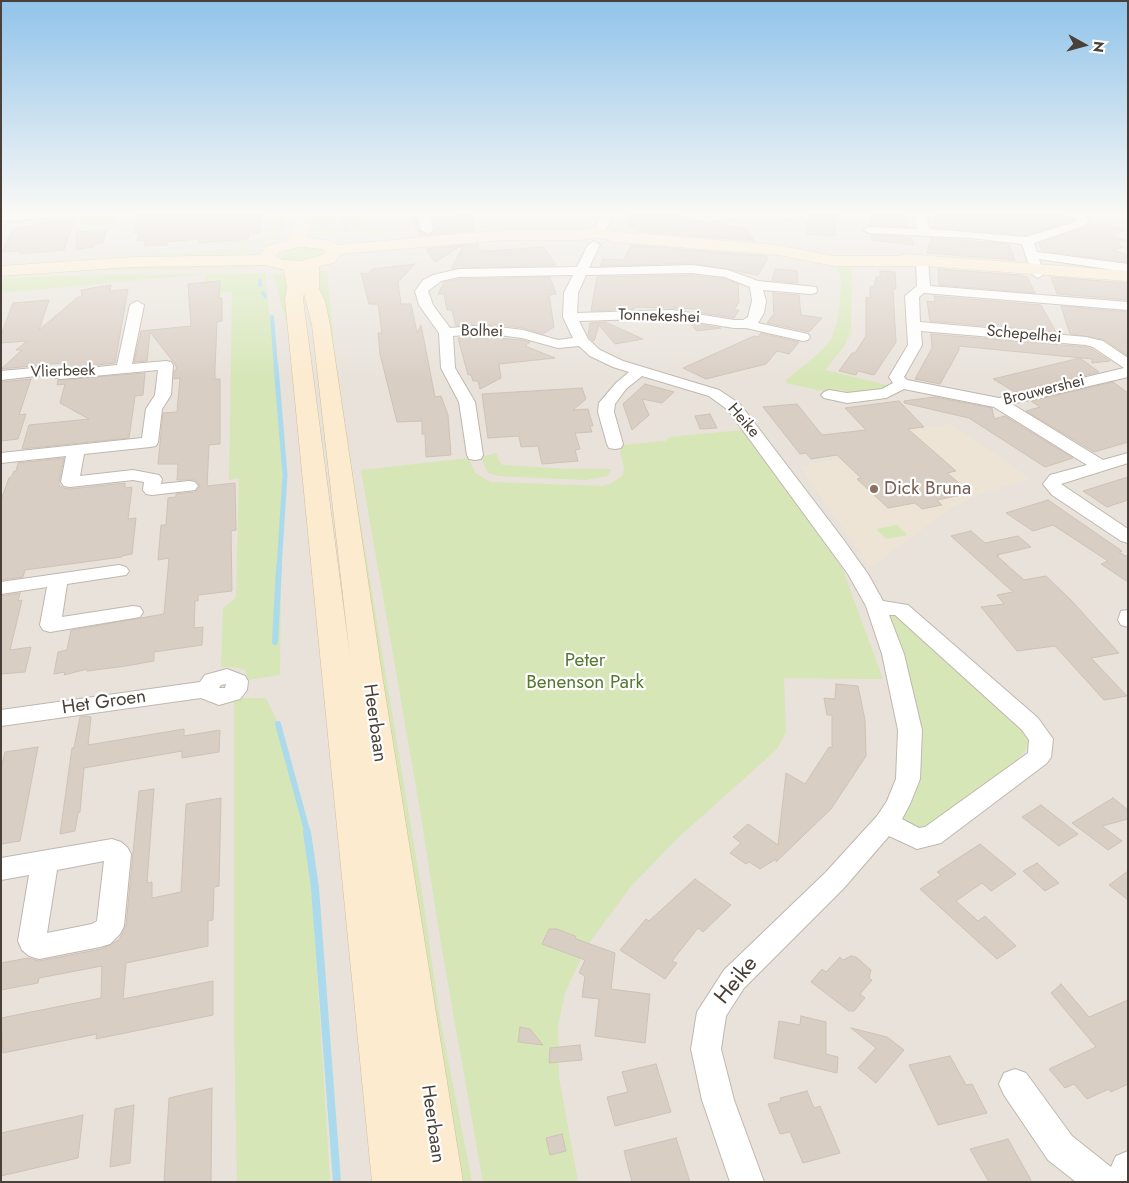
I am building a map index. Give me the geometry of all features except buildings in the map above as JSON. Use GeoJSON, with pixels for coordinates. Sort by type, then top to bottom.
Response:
{"type":"FeatureCollection","features":[{"type":"Feature","properties":{"kind":"main road"},"geometry":{"type":"LineString","coordinates":[[1,270],[14,269]]}},
{"type":"Feature","properties":{"kind":"main road","name":"Heerbaan"},"geometry":{"type":"LineString","coordinates":[[299,269],[294,299],[302,351],[395,1182]]}},
{"type":"Feature","properties":{"kind":"main road","name":"Heerbaan"},"geometry":{"type":"LineString","coordinates":[[308,269],[310,289],[316,301],[321,325],[363,648],[440,1182]]}},
{"type":"Feature","properties":{"kind":"main road"},"geometry":{"type":"LineString","coordinates":[[1072,269],[1128,274]]}},
{"type":"Feature","properties":{"kind":"street"},"geometry":{"type":"LineString","coordinates":[[570,317],[572,293],[581,271],[611,272],[686,269]]}},
{"type":"Feature","properties":{"kind":"street"},"geometry":{"type":"LineString","coordinates":[[693,269],[728,274],[756,285],[811,290]]}},
{"type":"Feature","properties":{"kind":"street"},"geometry":{"type":"LineString","coordinates":[[830,396],[847,398],[886,393],[902,384],[896,377],[915,345],[912,296],[924,287],[923,269]]}},
{"type":"Feature","properties":{"kind":"street","name":"Bolhei"},"geometry":{"type":"LineString","coordinates":[[581,271],[522,274],[459,272],[437,278],[421,291],[422,297],[446,333],[499,330],[558,344],[582,341]]}},
{"type":"Feature","properties":{"kind":"street"},"geometry":{"type":"LineString","coordinates":[[746,324],[753,320],[758,312],[759,301],[756,285]]}},
{"type":"Feature","properties":{"kind":"street"},"geometry":{"type":"LineString","coordinates":[[922,289],[1128,306]]}},
{"type":"Feature","properties":{"kind":"street"},"geometry":{"type":"LineString","coordinates":[[124,369],[137,304]]}},
{"type":"Feature","properties":{"kind":"street","name":"Tonnekeshei"},"geometry":{"type":"LineString","coordinates":[[570,317],[672,314],[734,324],[746,324],[803,337]]}},
{"type":"Feature","properties":{"kind":"street","name":"Heike"},"geometry":{"type":"LineString","coordinates":[[570,317],[582,341],[595,353],[639,371],[714,393],[734,407],[858,574],[876,606],[893,654],[910,730],[908,779],[898,804],[886,823],[835,880],[734,979],[712,1012],[706,1049],[718,1100],[747,1182]]}},
{"type":"Feature","properties":{"kind":"street","name":"Schepelhei"},"geometry":{"type":"LineString","coordinates":[[914,326],[1086,341],[1098,344],[1128,365]]}},
{"type":"Feature","properties":{"kind":"street"},"geometry":{"type":"LineString","coordinates":[[446,333],[448,368],[467,402],[475,456]]}},
{"type":"Feature","properties":{"kind":"street","name":"Vlierbeek"},"geometry":{"type":"LineString","coordinates":[[1,376],[45,372],[61,375],[166,365],[163,395],[154,409],[150,442],[76,450]]}},
{"type":"Feature","properties":{"kind":"street"},"geometry":{"type":"LineString","coordinates":[[614,444],[606,412],[607,403],[621,386],[639,371]]}},
{"type":"Feature","properties":{"kind":"street","name":"Brouwershei"},"geometry":{"type":"LineString","coordinates":[[902,384],[999,403],[1128,372]]}},
{"type":"Feature","properties":{"kind":"street"},"geometry":{"type":"LineString","coordinates":[[999,403],[1101,466]]}},
{"type":"Feature","properties":{"kind":"street"},"geometry":{"type":"LineString","coordinates":[[1,458],[76,450],[70,482],[133,475],[153,479],[152,490],[189,486]]}},
{"type":"Feature","properties":{"kind":"street"},"geometry":{"type":"LineString","coordinates":[[133,475],[135,456]]}},
{"type":"Feature","properties":{"kind":"street"},"geometry":{"type":"LineString","coordinates":[[1128,458],[1056,479],[1052,484],[1058,491],[1128,537]]}},
{"type":"Feature","properties":{"kind":"street"},"geometry":{"type":"LineString","coordinates":[[1,588],[119,571]]}},
{"type":"Feature","properties":{"kind":"street"},"geometry":{"type":"LineString","coordinates":[[58,580],[50,624],[133,612]]}},
{"type":"Feature","properties":{"kind":"street"},"geometry":{"type":"LineString","coordinates":[[876,606],[901,610],[1030,724],[1041,739],[1039,757],[932,836],[917,839],[886,823]]}},
{"type":"Feature","properties":{"kind":"street","name":"Het Groen"},"geometry":{"type":"LineString","coordinates":[[1,718],[207,689]]}},
{"type":"Feature","properties":{"kind":"street"},"geometry":{"type":"LineString","coordinates":[[1,869],[45,861]]}},
{"type":"Feature","properties":{"kind":"street"},"geometry":{"type":"LineString","coordinates":[[1015,1084],[1060,1148],[1103,1182]]}},
{"type":"Feature","properties":{"kind":"street"},"geometry":{"type":"LineString","coordinates":[[1120,1182],[1128,1168]]}},
{"type":"Feature","properties":{"kind":"shaded area"},"geometry":{"type":"Polygon","coordinates":[[[1,269],[1128,269],[1128,1182],[1,1182],[1,269]]]}},
{"type":"Feature","properties":{"kind":"shaded area"},"geometry":{"type":"Polygon","coordinates":[[[951,424],[1029,478],[983,493],[951,508],[870,568],[800,466],[907,446],[897,430],[951,424]]]}},
{"type":"Feature","properties":{"kind":"green space"},"geometry":{"type":"Polygon","coordinates":[[[69,269],[165,269],[38,271],[69,269]]]}},
{"type":"Feature","properties":{"kind":"green space"},"geometry":{"type":"Polygon","coordinates":[[[838,269],[852,269],[851,333],[845,345],[825,370],[891,386],[851,394],[843,390],[827,392],[786,383],[786,380],[819,353],[831,340],[837,322],[841,282],[838,269]]]}},
{"type":"Feature","properties":{"kind":"green space"},"geometry":{"type":"Polygon","coordinates":[[[327,270],[334,348],[353,478],[423,899],[440,1019],[472,1182],[452,1182],[313,273],[327,270]]]}},
{"type":"Feature","properties":{"kind":"green space"},"geometry":{"type":"Polygon","coordinates":[[[265,273],[269,313],[276,340],[282,469],[280,675],[248,680],[245,670],[235,667],[221,667],[223,608],[236,598],[239,478],[229,480],[232,292],[205,294],[205,274],[1,293],[1,279],[54,276],[265,273]]]}},
{"type":"Feature","properties":{"kind":"green space"},"geometry":{"type":"Polygon","coordinates":[[[273,274],[289,275],[291,338],[273,274]]]}},
{"type":"Feature","properties":{"kind":"green space","name":"Peter Benenson Park"},"geometry":{"type":"Polygon","coordinates":[[[743,430],[842,568],[883,679],[784,678],[786,732],[777,749],[680,836],[632,885],[586,947],[565,993],[558,1026],[559,1078],[578,1182],[483,1182],[361,470],[469,458],[475,473],[491,482],[603,486],[612,483],[623,475],[624,468],[620,452],[623,445],[666,441],[669,437],[743,430]]]}},
{"type":"Feature","properties":{"kind":"green space"},"geometry":{"type":"Polygon","coordinates":[[[496,453],[503,465],[568,469],[611,469],[607,476],[586,480],[498,476],[488,473],[481,457],[496,453]]]}},
{"type":"Feature","properties":{"kind":"green space"},"geometry":{"type":"Polygon","coordinates":[[[897,525],[907,535],[886,539],[876,529],[897,525]]]}},
{"type":"Feature","properties":{"kind":"green space"},"geometry":{"type":"Polygon","coordinates":[[[884,614],[900,615],[1021,723],[1032,741],[1015,764],[914,835],[905,827],[902,815],[913,782],[884,614]]]}},
{"type":"Feature","properties":{"kind":"green space"},"geometry":{"type":"Polygon","coordinates":[[[234,698],[266,698],[275,717],[303,825],[310,861],[330,1182],[237,1182],[234,1027],[234,698]]]}},
{"type":"Feature","properties":{"kind":"waterway"},"geometry":{"type":"LineString","coordinates":[[272,317],[276,367]]}},
{"type":"Feature","properties":{"kind":"waterway"},"geometry":{"type":"LineString","coordinates":[[276,366],[285,475],[279,568]]}},
{"type":"Feature","properties":{"kind":"waterway"},"geometry":{"type":"LineString","coordinates":[[275,642],[279,567]]}},
{"type":"Feature","properties":{"kind":"waterway"},"geometry":{"type":"LineString","coordinates":[[278,724],[308,834]]}},
{"type":"Feature","properties":{"kind":"waterway"},"geometry":{"type":"LineString","coordinates":[[307,832],[315,888],[337,1182]]}},
{"type":"Feature","properties":{"kind":"place","name":"Dick Bruna"},"geometry":{"type":"Point","coordinates":[874,489]}}]}
